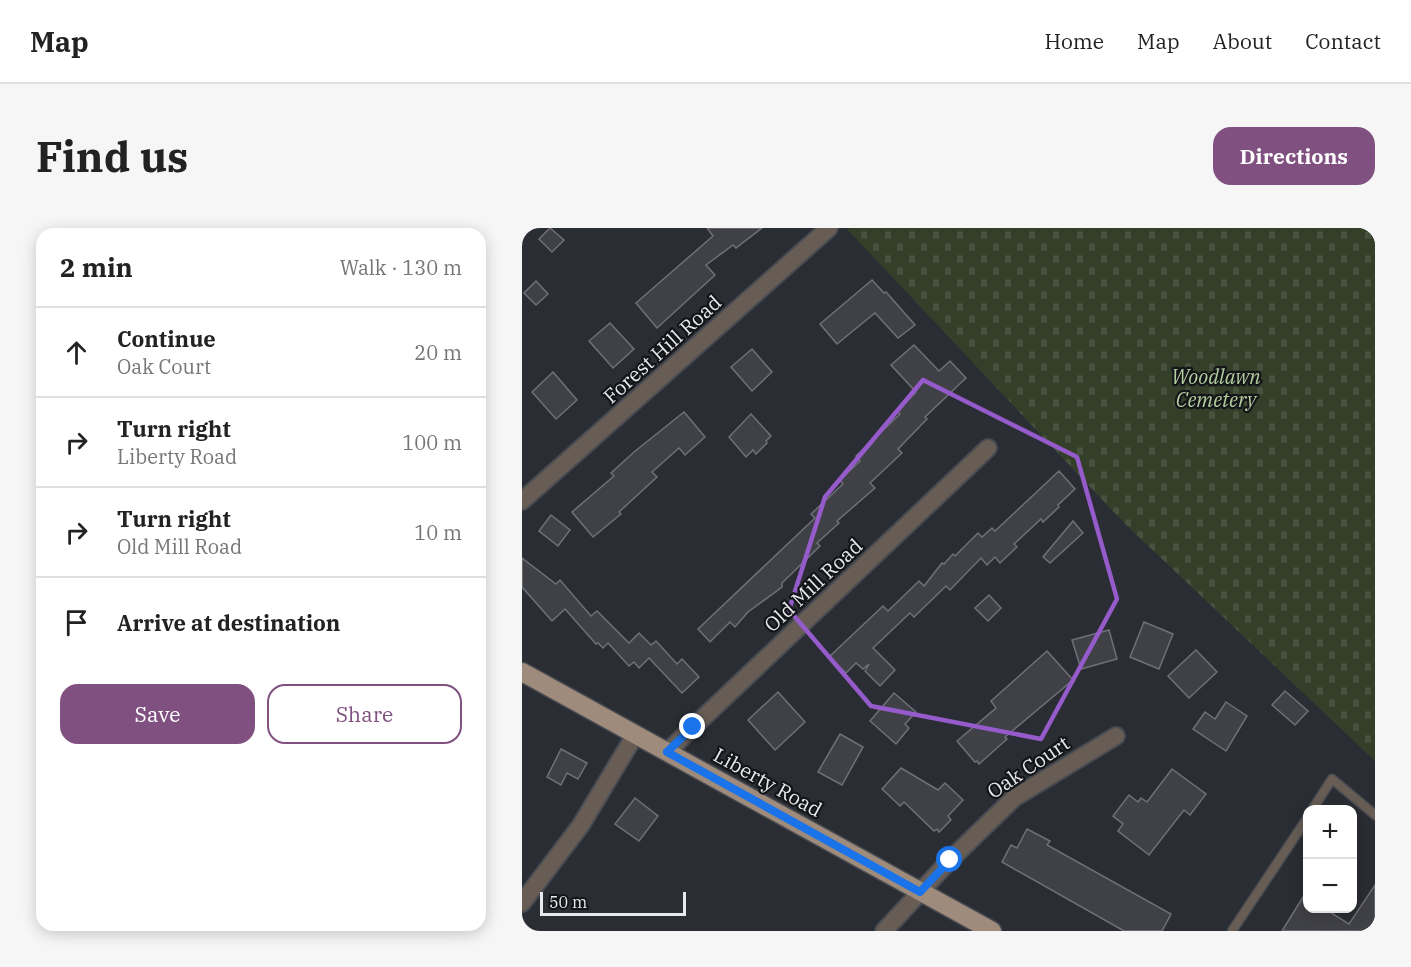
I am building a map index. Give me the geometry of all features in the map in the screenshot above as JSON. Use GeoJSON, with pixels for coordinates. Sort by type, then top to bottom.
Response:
{"type":"FeatureCollection","features":[{"type":"Feature","properties":{"kind":"main road","name":"Liberty Road"},"geometry":{"type":"LineString","coordinates":[[522,672],[992,931]]}},
{"type":"Feature","properties":{"kind":"street","name":"Forest Hill Road"},"geometry":{"type":"LineString","coordinates":[[522,501],[829,228]]}},
{"type":"Feature","properties":{"kind":"street","name":"Old Mill Road"},"geometry":{"type":"LineString","coordinates":[[667,752],[988,448]]}},
{"type":"Feature","properties":{"kind":"street"},"geometry":{"type":"LineString","coordinates":[[522,903],[581,825],[635,735]]}},
{"type":"Feature","properties":{"kind":"street","name":"Oak Court"},"geometry":{"type":"LineString","coordinates":[[884,931],[987,822],[1014,798],[1116,736]]}},
{"type":"Feature","properties":{"kind":"lane"},"geometry":{"type":"LineString","coordinates":[[1315,805],[1332,779],[1375,814]]}},
{"type":"Feature","properties":{"kind":"lane"},"geometry":{"type":"LineString","coordinates":[[1232,931],[1303,824]]}},
{"type":"Feature","properties":{"kind":"highlighted area"},"geometry":{"type":"Polygon","coordinates":[[[923,380],[1077,457],[1117,599],[1041,739],[871,706],[789,610],[825,497],[923,380]]]}},
{"type":"Feature","properties":{"kind":"green space","name":"Woodlawn Cemetery"},"geometry":{"type":"Polygon","coordinates":[[[846,228],[1375,228],[1375,761],[1124,523],[846,228]]]}},
{"type":"Feature","properties":{"kind":"building"},"geometry":{"type":"Polygon","coordinates":[[[550,228],[564,240],[552,252],[539,239],[550,228]]]}},
{"type":"Feature","properties":{"kind":"building"},"geometry":{"type":"Polygon","coordinates":[[[707,228],[762,228],[736,248],[733,245],[706,265],[715,275],[657,328],[636,303],[713,236],[707,228]]]}},
{"type":"Feature","properties":{"kind":"building"},"geometry":{"type":"Polygon","coordinates":[[[872,280],[884,293],[886,292],[915,325],[898,338],[875,313],[837,344],[820,324],[872,280]]]}},
{"type":"Feature","properties":{"kind":"building"},"geometry":{"type":"Polygon","coordinates":[[[536,281],[548,294],[536,305],[524,293],[536,281]]]}},
{"type":"Feature","properties":{"kind":"building"},"geometry":{"type":"Polygon","coordinates":[[[610,323],[634,349],[613,368],[589,341],[610,323]]]}},
{"type":"Feature","properties":{"kind":"building"},"geometry":{"type":"Polygon","coordinates":[[[914,345],[939,371],[950,361],[966,378],[925,417],[927,419],[898,449],[902,453],[870,483],[875,488],[837,521],[839,523],[817,543],[820,546],[782,583],[782,587],[748,612],[735,627],[730,622],[710,642],[698,629],[815,518],[811,514],[843,484],[840,480],[860,461],[856,456],[900,414],[897,411],[916,392],[891,365],[914,345]]]}},
{"type":"Feature","properties":{"kind":"building"},"geometry":{"type":"Polygon","coordinates":[[[752,349],[772,372],[752,391],[731,367],[752,349]]]}},
{"type":"Feature","properties":{"kind":"building"},"geometry":{"type":"Polygon","coordinates":[[[553,372],[577,400],[556,419],[532,392],[553,372]]]}},
{"type":"Feature","properties":{"kind":"building"},"geometry":{"type":"Polygon","coordinates":[[[684,412],[705,437],[685,455],[679,448],[652,472],[657,477],[619,512],[621,514],[593,537],[572,512],[614,476],[611,473],[634,452],[684,412]]]}},
{"type":"Feature","properties":{"kind":"building"},"geometry":{"type":"Polygon","coordinates":[[[751,414],[771,436],[756,454],[753,450],[746,457],[729,437],[751,414]]]}},
{"type":"Feature","properties":{"kind":"building"},"geometry":{"type":"Polygon","coordinates":[[[1059,471],[1075,489],[1043,522],[1041,519],[1014,544],[1017,547],[1000,563],[995,557],[987,565],[981,558],[950,590],[946,586],[914,617],[910,613],[873,648],[895,670],[880,686],[865,671],[869,664],[863,669],[856,663],[846,673],[829,657],[883,606],[888,611],[919,581],[924,586],[942,563],[944,564],[953,554],[955,556],[978,533],[982,537],[992,528],[995,531],[1059,471]]]}},
{"type":"Feature","properties":{"kind":"building"},"geometry":{"type":"Polygon","coordinates":[[[551,515],[570,530],[558,546],[539,531],[551,515]]]}},
{"type":"Feature","properties":{"kind":"building"},"geometry":{"type":"Polygon","coordinates":[[[1073,521],[1083,533],[1050,563],[1043,557],[1073,521]]]}},
{"type":"Feature","properties":{"kind":"building"},"geometry":{"type":"Polygon","coordinates":[[[522,558],[556,584],[560,580],[591,616],[597,611],[629,643],[639,633],[651,645],[656,641],[677,664],[682,659],[699,677],[682,693],[649,658],[639,668],[634,662],[629,666],[608,643],[603,648],[598,643],[596,644],[565,609],[552,621],[522,587],[522,558]]]}},
{"type":"Feature","properties":{"kind":"building"},"geometry":{"type":"Polygon","coordinates":[[[989,595],[1001,608],[988,621],[975,608],[989,595]]]}},
{"type":"Feature","properties":{"kind":"building"},"geometry":{"type":"Polygon","coordinates":[[[1144,622],[1173,634],[1159,669],[1130,657],[1144,622]]]}},
{"type":"Feature","properties":{"kind":"building"},"geometry":{"type":"Polygon","coordinates":[[[1109,630],[1117,659],[1081,669],[1072,640],[1109,630]]]}},
{"type":"Feature","properties":{"kind":"building"},"geometry":{"type":"Polygon","coordinates":[[[1196,650],[1217,672],[1189,698],[1168,676],[1196,650]]]}},
{"type":"Feature","properties":{"kind":"building"},"geometry":{"type":"Polygon","coordinates":[[[1047,651],[1073,680],[1005,737],[1007,739],[979,764],[975,762],[957,741],[996,708],[991,701],[1047,651]]]}},
{"type":"Feature","properties":{"kind":"building"},"geometry":{"type":"Polygon","coordinates":[[[1285,691],[1308,711],[1295,725],[1272,705],[1285,691]]]}},
{"type":"Feature","properties":{"kind":"building"},"geometry":{"type":"Polygon","coordinates":[[[778,692],[805,722],[775,750],[748,720],[778,692]]]}},
{"type":"Feature","properties":{"kind":"building"},"geometry":{"type":"Polygon","coordinates":[[[894,693],[916,712],[905,724],[909,728],[896,744],[870,721],[894,693]]]}},
{"type":"Feature","properties":{"kind":"building"},"geometry":{"type":"Polygon","coordinates":[[[1226,702],[1247,716],[1226,751],[1193,729],[1205,712],[1215,719],[1226,702]]]}},
{"type":"Feature","properties":{"kind":"building"},"geometry":{"type":"Polygon","coordinates":[[[840,734],[863,747],[842,785],[818,772],[840,734]]]}},
{"type":"Feature","properties":{"kind":"building"},"geometry":{"type":"Polygon","coordinates":[[[561,749],[587,763],[578,779],[567,773],[561,785],[547,777],[561,749]]]}},
{"type":"Feature","properties":{"kind":"building"},"geometry":{"type":"Polygon","coordinates":[[[901,768],[938,790],[945,783],[963,800],[948,816],[951,820],[939,832],[937,829],[934,831],[904,802],[900,806],[882,789],[901,768]]]}},
{"type":"Feature","properties":{"kind":"building"},"geometry":{"type":"Polygon","coordinates":[[[1172,769],[1206,794],[1190,815],[1184,810],[1149,855],[1118,831],[1123,824],[1113,816],[1129,795],[1138,802],[1141,798],[1147,802],[1172,769]]]}},
{"type":"Feature","properties":{"kind":"building"},"geometry":{"type":"Polygon","coordinates":[[[635,798],[658,816],[639,841],[615,824],[635,798]]]}},
{"type":"Feature","properties":{"kind":"building"},"geometry":{"type":"Polygon","coordinates":[[[1027,829],[1050,841],[1047,845],[1171,914],[1162,931],[1124,931],[1002,862],[1011,845],[1017,848],[1027,829]]]}},
{"type":"Feature","properties":{"kind":"building"},"geometry":{"type":"Polygon","coordinates":[[[1375,885],[1375,931],[1282,931],[1303,897],[1303,913],[1331,913],[1349,924],[1375,885]]]}},
{"type":"Feature","properties":{"kind":"route"},"geometry":{"type":"LineString","coordinates":[[693,727],[667,752],[920,892],[950,860]]}}]}
